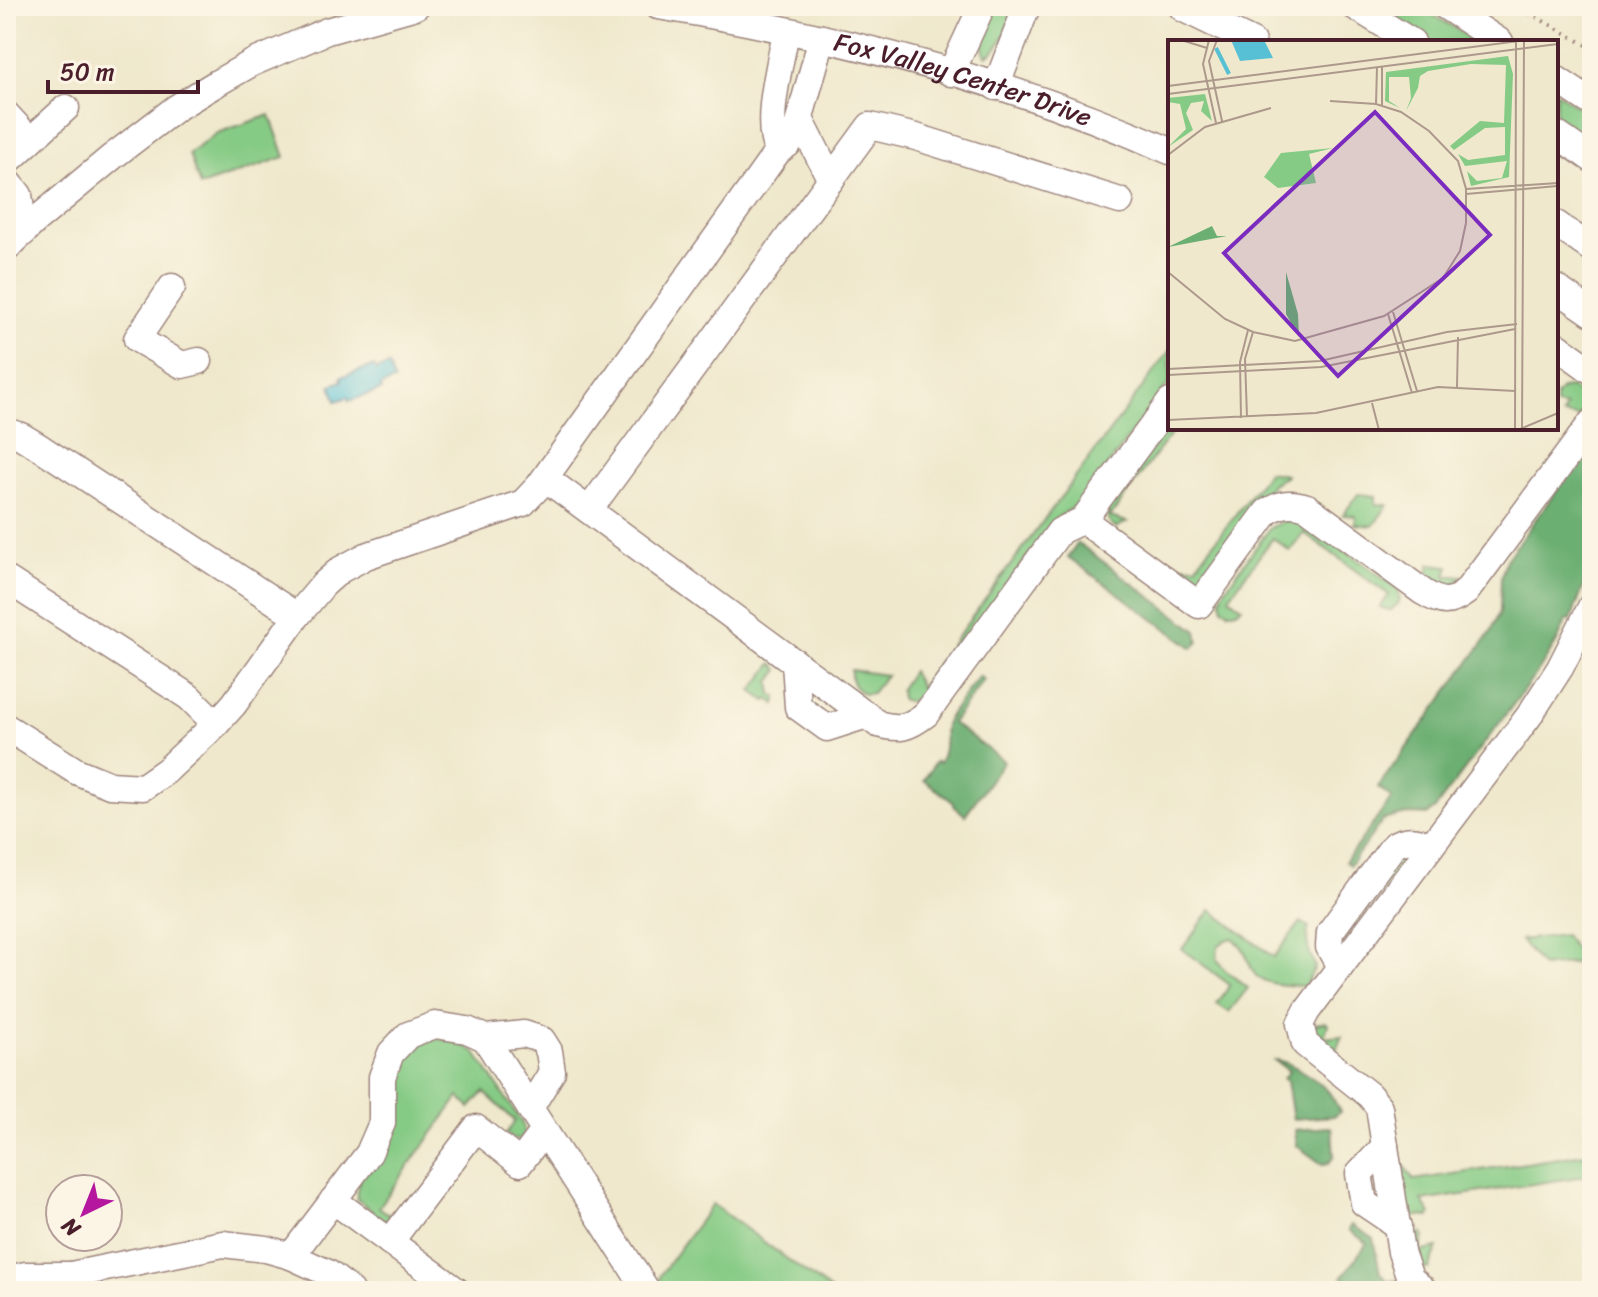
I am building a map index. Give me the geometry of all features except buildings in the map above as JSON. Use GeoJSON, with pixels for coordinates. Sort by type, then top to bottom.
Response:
{"type":"FeatureCollection","features":[{"type":"Feature","properties":{"kind":"street"},"geometry":{"type":"LineString","coordinates":[[15,241],[70,191],[144,132],[217,83],[252,63],[327,31],[416,6]]}},
{"type":"Feature","properties":{"kind":"street","name":"Fox Valley Center Drive"},"geometry":{"type":"LineString","coordinates":[[658,6],[822,38],[951,73],[1025,95],[1168,150]]}},
{"type":"Feature","properties":{"kind":"street"},"geometry":{"type":"LineString","coordinates":[[951,73],[982,6]]}},
{"type":"Feature","properties":{"kind":"street"},"geometry":{"type":"LineString","coordinates":[[996,87],[1027,6]]}},
{"type":"Feature","properties":{"kind":"street"},"geometry":{"type":"LineString","coordinates":[[1181,6],[1248,40]]}},
{"type":"Feature","properties":{"kind":"street"},"geometry":{"type":"LineString","coordinates":[[1354,6],[1409,40]]}},
{"type":"Feature","properties":{"kind":"street"},"geometry":{"type":"LineString","coordinates":[[1445,6],[1497,40]]}},
{"type":"Feature","properties":{"kind":"street"},"geometry":{"type":"LineString","coordinates":[[778,151],[773,142],[772,129],[786,31]]}},
{"type":"Feature","properties":{"kind":"street"},"geometry":{"type":"LineString","coordinates":[[6,727],[76,771],[110,785],[143,787],[166,771],[216,724],[297,616],[340,570],[366,556],[523,503],[545,478],[778,151],[795,135],[822,38]]}},
{"type":"Feature","properties":{"kind":"street"},"geometry":{"type":"LineString","coordinates":[[1558,80],[1592,103]]}},
{"type":"Feature","properties":{"kind":"street"},"geometry":{"type":"LineString","coordinates":[[6,163],[66,108]]}},
{"type":"Feature","properties":{"kind":"street"},"geometry":{"type":"LineString","coordinates":[[6,114],[30,140]]}},
{"type":"Feature","properties":{"kind":"street"},"geometry":{"type":"LineString","coordinates":[[800,119],[831,180]]}},
{"type":"Feature","properties":{"kind":"street"},"geometry":{"type":"LineString","coordinates":[[589,510],[870,126],[916,137],[1120,201]]}},
{"type":"Feature","properties":{"kind":"street"},"geometry":{"type":"LineString","coordinates":[[1558,135],[1592,159]]}},
{"type":"Feature","properties":{"kind":"street"},"geometry":{"type":"LineString","coordinates":[[6,179],[19,195],[15,241]]}},
{"type":"Feature","properties":{"kind":"street"},"geometry":{"type":"LineString","coordinates":[[1558,225],[1592,249]]}},
{"type":"Feature","properties":{"kind":"street"},"geometry":{"type":"LineString","coordinates":[[172,287],[137,339],[182,365],[199,361]]}},
{"type":"Feature","properties":{"kind":"street"},"geometry":{"type":"LineString","coordinates":[[1558,289],[1592,313]]}},
{"type":"Feature","properties":{"kind":"street"},"geometry":{"type":"LineString","coordinates":[[1558,346],[1592,371]]}},
{"type":"Feature","properties":{"kind":"street"},"geometry":{"type":"LineString","coordinates":[[545,478],[878,724],[902,728],[926,714],[1060,531],[1083,520],[1168,405]]}},
{"type":"Feature","properties":{"kind":"street"},"geometry":{"type":"LineString","coordinates":[[1083,520],[1199,605],[1267,512],[1294,502],[1307,507],[1423,592],[1447,602],[1466,592],[1592,422]]}},
{"type":"Feature","properties":{"kind":"street"},"geometry":{"type":"LineString","coordinates":[[6,431],[41,448],[297,616]]}},
{"type":"Feature","properties":{"kind":"street"},"geometry":{"type":"LineString","coordinates":[[6,579],[189,697],[216,724]]}},
{"type":"Feature","properties":{"kind":"street"},"geometry":{"type":"LineString","coordinates":[[1425,1291],[1410,1278],[1401,1252],[1398,1226],[1364,1203],[1359,1174],[1385,1146],[1379,1107],[1369,1095],[1305,1044],[1300,1024],[1529,716],[1560,668],[1592,605]]}},
{"type":"Feature","properties":{"kind":"street"},"geometry":{"type":"LineString","coordinates":[[291,1256],[369,1153],[382,1123],[382,1077],[391,1053],[408,1035],[435,1025],[467,1030],[485,1038],[524,1034],[542,1040],[549,1051],[552,1072],[530,1108]]}},
{"type":"Feature","properties":{"kind":"street"},"geometry":{"type":"LineString","coordinates":[[485,1038],[647,1291]]}},
{"type":"Feature","properties":{"kind":"street"},"geometry":{"type":"LineString","coordinates":[[390,1242],[476,1128],[520,1163],[544,1131]]}},
{"type":"Feature","properties":{"kind":"street"},"geometry":{"type":"LineString","coordinates":[[333,1200],[390,1242],[440,1286]]}},
{"type":"Feature","properties":{"kind":"street"},"geometry":{"type":"LineString","coordinates":[[6,1280],[25,1275],[71,1275],[223,1244],[266,1249],[291,1256],[328,1273],[351,1291]]}},
{"type":"Feature","properties":{"kind":"street"},"geometry":{"type":"LineString","coordinates":[[43,1291],[71,1275]]}},
{"type":"Feature","properties":{"kind":"path"},"geometry":{"type":"LineString","coordinates":[[1506,6],[1531,14],[1592,48]]}},
{"type":"Feature","properties":{"kind":"green space"},"geometry":{"type":"Polygon","coordinates":[[[993,6],[1015,6],[1001,42],[986,56],[982,37],[993,6]]]}},
{"type":"Feature","properties":{"kind":"green space"},"geometry":{"type":"Polygon","coordinates":[[[1374,6],[1418,6],[1475,40],[1430,40],[1374,6]]]}},
{"type":"Feature","properties":{"kind":"green space"},"geometry":{"type":"Polygon","coordinates":[[[1558,93],[1592,116],[1592,147],[1558,124],[1558,93]]]}},
{"type":"Feature","properties":{"kind":"green space"},"geometry":{"type":"Polygon","coordinates":[[[270,115],[285,157],[200,186],[189,154],[217,133],[270,115]]]}},
{"type":"Feature","properties":{"kind":"green space"},"geometry":{"type":"Polygon","coordinates":[[[1168,353],[1168,385],[1080,503],[1056,519],[928,690],[920,698],[909,702],[901,699],[900,689],[912,671],[920,687],[1168,353]]]}},
{"type":"Feature","properties":{"kind":"green space"},"geometry":{"type":"Polygon","coordinates":[[[1571,388],[1578,394],[1582,401],[1580,417],[1562,415],[1566,407],[1558,405],[1558,393],[1571,388]]]}},
{"type":"Feature","properties":{"kind":"green space"},"geometry":{"type":"Polygon","coordinates":[[[1168,427],[1168,430],[1174,430],[1110,517],[1127,522],[1116,528],[1108,520],[1108,508],[1168,427]]]}},
{"type":"Feature","properties":{"kind":"green space"},"geometry":{"type":"Polygon","coordinates":[[[1592,442],[1592,563],[1571,620],[1567,620],[1539,670],[1435,809],[1427,815],[1407,814],[1383,820],[1350,865],[1345,862],[1392,798],[1378,787],[1491,632],[1500,611],[1501,577],[1506,560],[1592,442]]]}},
{"type":"Feature","properties":{"kind":"green space"},"geometry":{"type":"Polygon","coordinates":[[[1268,472],[1286,475],[1273,483],[1203,576],[1189,578],[1177,572],[1178,565],[1196,566],[1268,472]]]}},
{"type":"Feature","properties":{"kind":"green space"},"geometry":{"type":"Polygon","coordinates":[[[1358,494],[1376,496],[1376,504],[1388,505],[1373,526],[1355,524],[1356,516],[1343,515],[1358,494]]]}},
{"type":"Feature","properties":{"kind":"green space"},"geometry":{"type":"Polygon","coordinates":[[[1300,519],[1398,589],[1396,607],[1390,611],[1380,607],[1389,595],[1304,533],[1290,551],[1273,538],[1229,597],[1242,607],[1233,612],[1223,608],[1223,592],[1270,528],[1283,521],[1300,519]]]}},
{"type":"Feature","properties":{"kind":"green space"},"geometry":{"type":"Polygon","coordinates":[[[1078,543],[1197,631],[1199,641],[1193,648],[1068,557],[1078,543]]]}},
{"type":"Feature","properties":{"kind":"green space"},"geometry":{"type":"Polygon","coordinates":[[[1430,564],[1449,566],[1446,576],[1463,576],[1454,585],[1437,585],[1430,580],[1430,564]]]}},
{"type":"Feature","properties":{"kind":"green space"},"geometry":{"type":"Polygon","coordinates":[[[773,663],[779,670],[770,682],[772,694],[777,697],[775,704],[752,691],[773,663]]]}},
{"type":"Feature","properties":{"kind":"green space"},"geometry":{"type":"Polygon","coordinates":[[[851,670],[886,675],[872,693],[864,694],[853,685],[851,670]]]}},
{"type":"Feature","properties":{"kind":"green space"},"geometry":{"type":"Polygon","coordinates":[[[979,676],[984,680],[952,723],[1004,761],[965,815],[924,780],[941,758],[947,721],[979,676]]]}},
{"type":"Feature","properties":{"kind":"green space"},"geometry":{"type":"Polygon","coordinates":[[[1402,849],[1410,854],[1345,940],[1341,940],[1402,849]]]}},
{"type":"Feature","properties":{"kind":"green space"},"geometry":{"type":"Polygon","coordinates":[[[1211,910],[1274,957],[1301,922],[1309,927],[1307,943],[1315,967],[1305,986],[1277,984],[1258,977],[1233,938],[1218,946],[1217,959],[1225,970],[1248,988],[1229,1012],[1217,1004],[1230,985],[1182,949],[1211,910]]]}},
{"type":"Feature","properties":{"kind":"green space"},"geometry":{"type":"Polygon","coordinates":[[[1564,935],[1585,962],[1542,967],[1520,940],[1564,935]]]}},
{"type":"Feature","properties":{"kind":"green space"},"geometry":{"type":"Polygon","coordinates":[[[1326,1022],[1328,1025],[1323,1038],[1342,1036],[1334,1055],[1315,1043],[1315,1024],[1326,1022]]]}},
{"type":"Feature","properties":{"kind":"green space"},"geometry":{"type":"Polygon","coordinates":[[[433,1038],[457,1041],[475,1052],[519,1118],[524,1134],[515,1140],[506,1134],[515,1121],[484,1092],[470,1108],[459,1097],[379,1207],[392,1217],[386,1222],[357,1199],[357,1190],[364,1171],[393,1127],[395,1079],[399,1064],[406,1054],[433,1038]]]}},
{"type":"Feature","properties":{"kind":"green space"},"geometry":{"type":"Polygon","coordinates":[[[1274,1060],[1294,1067],[1315,1080],[1328,1091],[1340,1112],[1334,1116],[1293,1119],[1287,1081],[1283,1078],[1289,1071],[1274,1060]]]}},
{"type":"Feature","properties":{"kind":"green space"},"geometry":{"type":"Polygon","coordinates":[[[1332,1128],[1334,1156],[1329,1163],[1322,1164],[1297,1146],[1295,1130],[1332,1128]]]}},
{"type":"Feature","properties":{"kind":"green space"},"geometry":{"type":"Polygon","coordinates":[[[1592,1153],[1592,1175],[1422,1201],[1430,1217],[1414,1216],[1407,1211],[1400,1166],[1404,1166],[1414,1180],[1592,1153]]]}},
{"type":"Feature","properties":{"kind":"green space"},"geometry":{"type":"Polygon","coordinates":[[[712,1204],[831,1291],[663,1291],[659,1285],[661,1274],[712,1204]]]}},
{"type":"Feature","properties":{"kind":"green space"},"geometry":{"type":"Polygon","coordinates":[[[1352,1225],[1373,1238],[1380,1273],[1388,1281],[1397,1280],[1410,1291],[1361,1291],[1342,1277],[1367,1243],[1349,1230],[1352,1225]]]}},
{"type":"Feature","properties":{"kind":"green space"},"geometry":{"type":"Polygon","coordinates":[[[1422,1233],[1424,1237],[1419,1252],[1438,1248],[1429,1268],[1424,1269],[1418,1265],[1410,1241],[1422,1233]]]}},
{"type":"Feature","properties":{"kind":"water"},"geometry":{"type":"Polygon","coordinates":[[[374,366],[376,370],[389,366],[394,381],[381,386],[382,390],[349,401],[348,397],[336,401],[331,385],[342,381],[341,377],[374,366]]]}}]}
